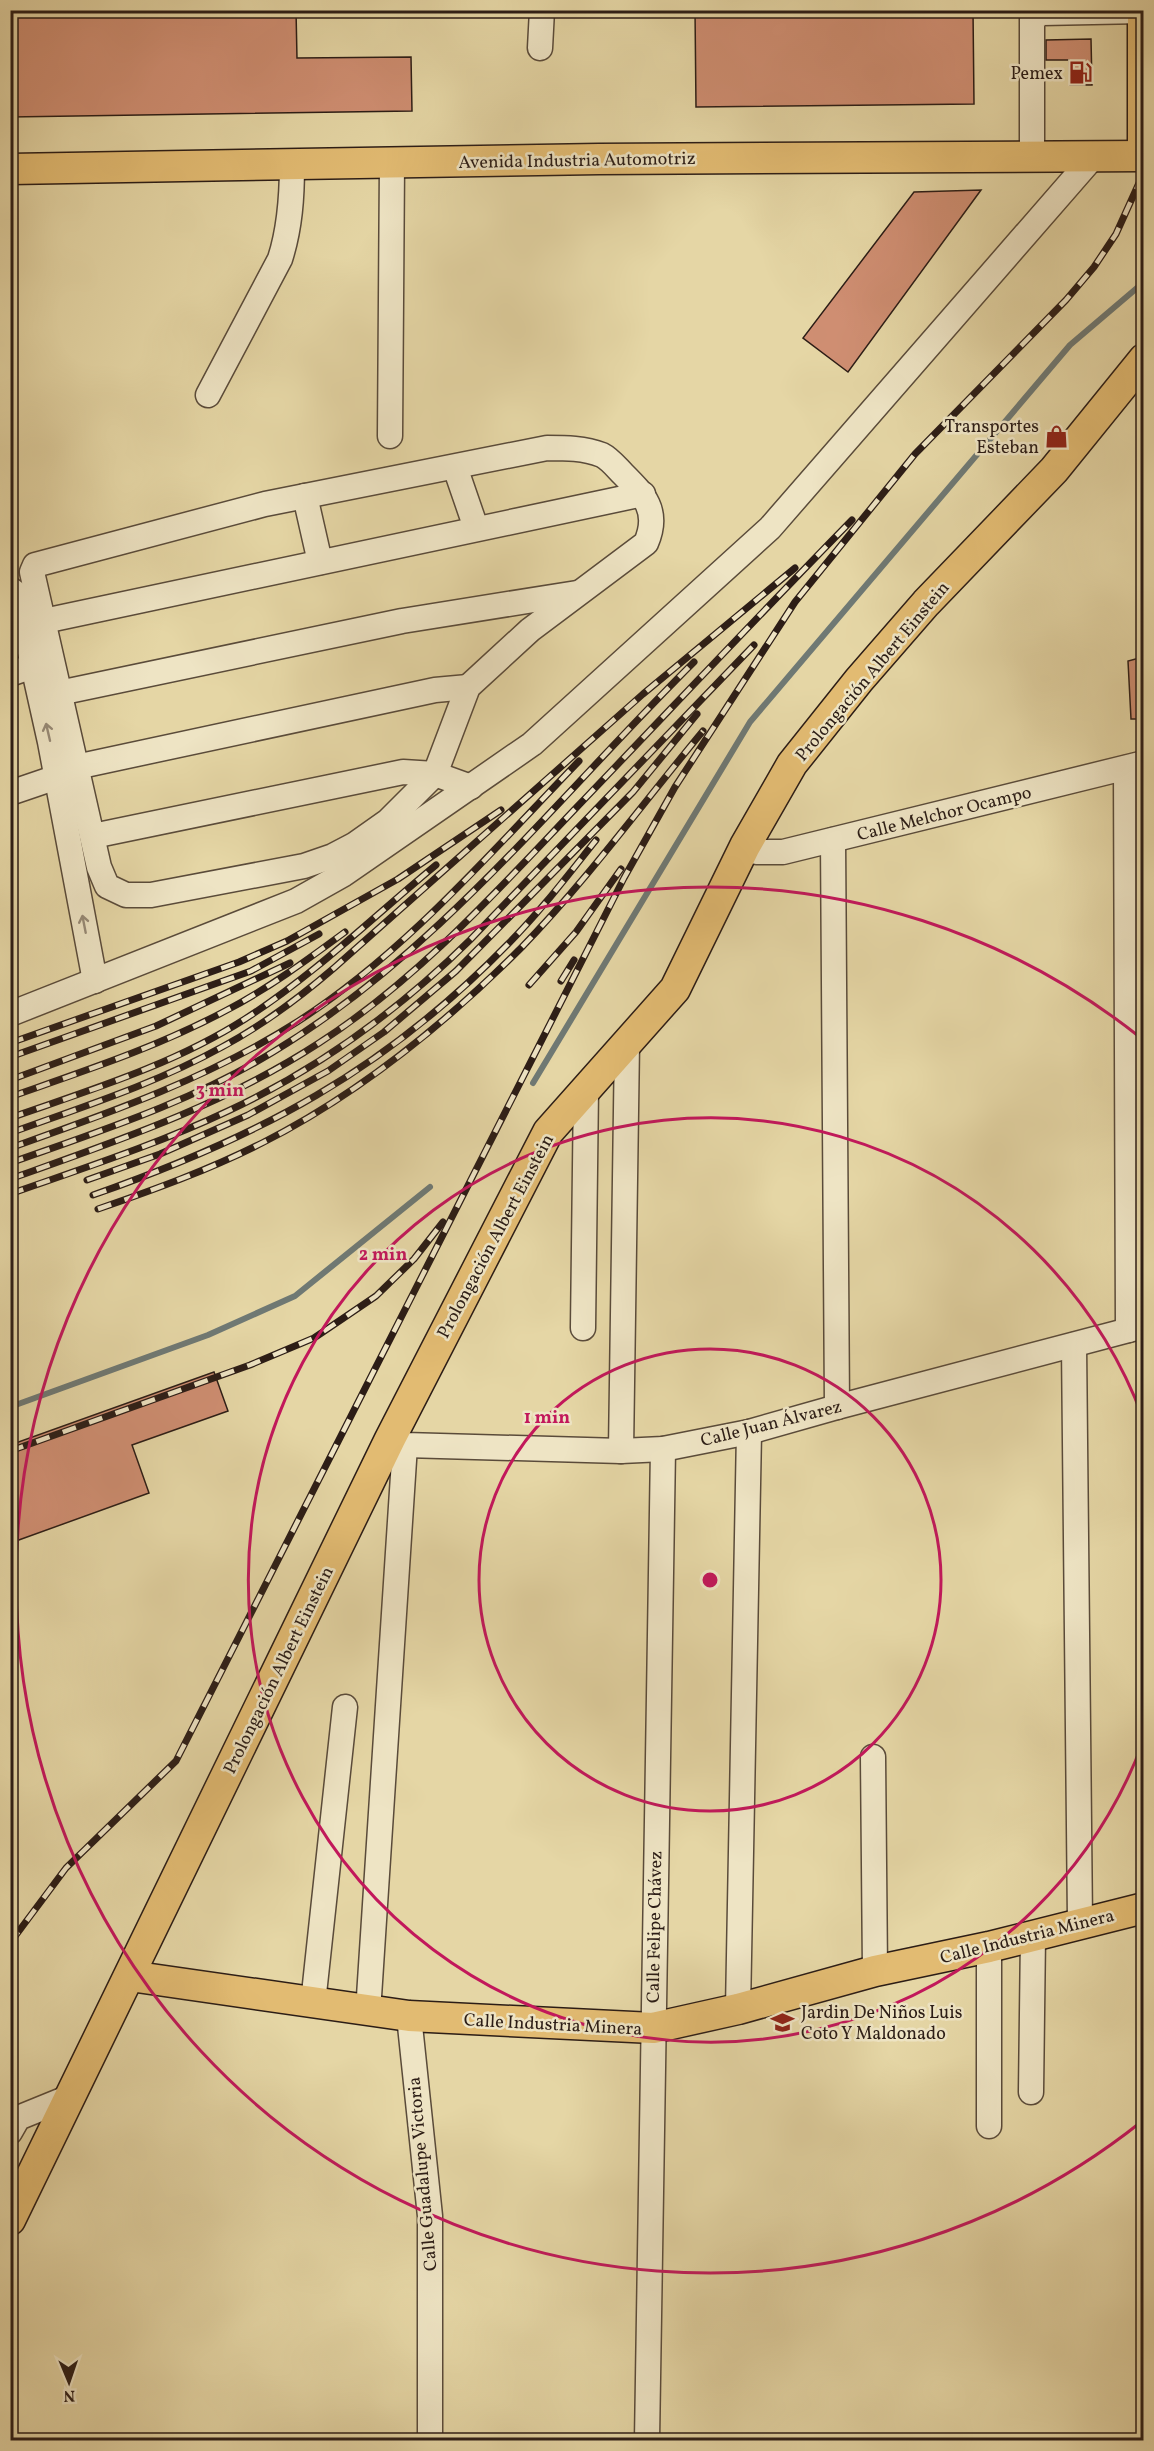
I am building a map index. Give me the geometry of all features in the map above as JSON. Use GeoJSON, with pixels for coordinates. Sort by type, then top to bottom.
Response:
{"type":"FeatureCollection","features":[{"type":"Feature","properties":{"kind":"main road"},"geometry":{"type":"LineString","coordinates":[[1143,11],[1143,156]]}},
{"type":"Feature","properties":{"kind":"main road","name":"Avenida Industria Automotriz"},"geometry":{"type":"LineString","coordinates":[[10,169],[1143,156]]}},
{"type":"Feature","properties":{"kind":"main road","name":"Prolongación Albert Einstein"},"geometry":{"type":"LineString","coordinates":[[10,2220],[398,1442],[548,1132],[675,989],[745,846],[792,764],[859,680],[926,603],[1054,470],[1143,359]]}},
{"type":"Feature","properties":{"kind":"main road","name":"Calle Industria Minera"},"geometry":{"type":"LineString","coordinates":[[130,1976],[368,2012],[652,2028],[738,2009],[875,1971],[989,1947],[1080,1922],[1143,1908]]}},
{"type":"Feature","properties":{"kind":"street"},"geometry":{"type":"LineString","coordinates":[[540,48],[542,10]]}},
{"type":"Feature","properties":{"kind":"street"},"geometry":{"type":"LineString","coordinates":[[1032,157],[1032,19],[1042,13],[1143,11]]}},
{"type":"Feature","properties":{"kind":"street"},"geometry":{"type":"LineString","coordinates":[[10,1014],[255,918],[312,893],[344,874],[532,744],[770,528],[1093,157]]}},
{"type":"Feature","properties":{"kind":"street"},"geometry":{"type":"LineString","coordinates":[[390,436],[392,163]]}},
{"type":"Feature","properties":{"kind":"street"},"geometry":{"type":"LineString","coordinates":[[208,395],[280,259],[286,240],[292,202],[292,164]]}},
{"type":"Feature","properties":{"kind":"street"},"geometry":{"type":"LineString","coordinates":[[10,589],[18,594],[33,666],[66,772],[93,836],[101,876],[107,886],[126,895],[151,895],[304,866],[333,856],[354,845],[388,821],[435,774],[468,687],[530,630],[646,543],[650,534],[650,507],[643,494],[605,456],[568,448],[547,448],[265,504],[39,563],[32,572],[59,693],[66,772],[95,981]]}},
{"type":"Feature","properties":{"kind":"street"},"geometry":{"type":"LineString","coordinates":[[455,467],[476,528]]}},
{"type":"Feature","properties":{"kind":"street"},"geometry":{"type":"LineString","coordinates":[[44,621],[643,494]]}},
{"type":"Feature","properties":{"kind":"street"},"geometry":{"type":"LineString","coordinates":[[306,496],[320,562]]}},
{"type":"Feature","properties":{"kind":"street"},"geometry":{"type":"LineString","coordinates":[[59,693],[402,621],[579,593]]}},
{"type":"Feature","properties":{"kind":"street"},"geometry":{"type":"LineString","coordinates":[[10,674],[33,666]]}},
{"type":"Feature","properties":{"kind":"street"},"geometry":{"type":"LineString","coordinates":[[10,793],[66,772],[435,690],[468,687]]}},
{"type":"Feature","properties":{"kind":"street"},"geometry":{"type":"LineString","coordinates":[[1135,765],[1136,1328]]}},
{"type":"Feature","properties":{"kind":"street","name":"Calle Melchor Ocampo"},"geometry":{"type":"LineString","coordinates":[[745,846],[756,852],[772,854],[1135,765]]}},
{"type":"Feature","properties":{"kind":"street"},"geometry":{"type":"LineString","coordinates":[[93,836],[393,774],[409,772],[435,774],[471,787]]}},
{"type":"Feature","properties":{"kind":"street"},"geometry":{"type":"LineString","coordinates":[[833,840],[837,1407]]}},
{"type":"Feature","properties":{"kind":"street"},"geometry":{"type":"LineString","coordinates":[[621,1451],[627,1043]]}},
{"type":"Feature","properties":{"kind":"street"},"geometry":{"type":"LineString","coordinates":[[583,1328],[586,1088]]}},
{"type":"Feature","properties":{"kind":"street","name":"Calle Juan Álvarez"},"geometry":{"type":"LineString","coordinates":[[398,1442],[621,1451],[663,1449],[749,1432],[1136,1328]]}},
{"type":"Feature","properties":{"kind":"street"},"geometry":{"type":"LineString","coordinates":[[1074,1345],[1080,1922]]}},
{"type":"Feature","properties":{"kind":"street"},"geometry":{"type":"LineString","coordinates":[[738,2009],[749,1432]]}},
{"type":"Feature","properties":{"kind":"street"},"geometry":{"type":"LineString","coordinates":[[368,2012],[398,1442]]}},
{"type":"Feature","properties":{"kind":"street","name":"Calle Felipe Chávez"},"geometry":{"type":"LineString","coordinates":[[647,2440],[663,1449]]}},
{"type":"Feature","properties":{"kind":"street"},"geometry":{"type":"LineString","coordinates":[[314,2003],[345,1707]]}},
{"type":"Feature","properties":{"kind":"street"},"geometry":{"type":"LineString","coordinates":[[873,1757],[875,1971]]}},
{"type":"Feature","properties":{"kind":"street"},"geometry":{"type":"LineString","coordinates":[[1031,2092],[1033,1936]]}},
{"type":"Feature","properties":{"kind":"street"},"geometry":{"type":"LineString","coordinates":[[989,1947],[989,2126]]}},
{"type":"Feature","properties":{"kind":"street","name":"Calle Guadalupe Victoria"},"geometry":{"type":"LineString","coordinates":[[409,2016],[430,2216],[430,2440]]}},
{"type":"Feature","properties":{"kind":"street"},"geometry":{"type":"LineString","coordinates":[[10,2132],[18,2118],[72,2096]]}},
{"type":"Feature","properties":{"kind":"building"},"geometry":{"type":"Polygon","coordinates":[[[10,10],[296,10],[297,58],[411,57],[412,111],[10,117],[10,10]]]}},
{"type":"Feature","properties":{"kind":"building"},"geometry":{"type":"Polygon","coordinates":[[[695,10],[973,10],[974,104],[696,107],[695,10]]]}},
{"type":"Feature","properties":{"kind":"building","name":"Pemex"},"geometry":{"type":"Polygon","coordinates":[[[1091,39],[1092,85],[1070,85],[1069,60],[1046,60],[1046,40],[1091,39]]]}},
{"type":"Feature","properties":{"kind":"building"},"geometry":{"type":"Polygon","coordinates":[[[981,190],[848,372],[803,338],[914,192],[981,190]]]}},
{"type":"Feature","properties":{"kind":"building"},"geometry":{"type":"Polygon","coordinates":[[[1143,657],[1143,719],[1131,719],[1128,661],[1143,657]]]}},
{"type":"Feature","properties":{"kind":"building"},"geometry":{"type":"Polygon","coordinates":[[[214,1372],[228,1411],[132,1445],[149,1493],[16,1541],[10,1525],[10,1445],[214,1372]]]}},
{"type":"Feature","properties":{"kind":"waterway"},"geometry":{"type":"LineString","coordinates":[[533,1083],[750,722],[1070,345],[1144,282]]}},
{"type":"Feature","properties":{"kind":"waterway"},"geometry":{"type":"LineString","coordinates":[[10,1407],[208,1335],[295,1296],[430,1187]]}},
{"type":"Feature","properties":{"kind":"railway"},"geometry":{"type":"LineString","coordinates":[[10,1943],[66,1868],[176,1761],[624,878],[675,787],[795,602],[915,454],[1066,300],[1094,267],[1116,234],[1144,172]]}},
{"type":"Feature","properties":{"kind":"railway"},"geometry":{"type":"LineString","coordinates":[[10,1179],[169,1120],[246,1085],[319,1043],[390,991],[485,903],[852,520]]}},
{"type":"Feature","properties":{"kind":"railway"},"geometry":{"type":"LineString","coordinates":[[10,1133],[118,1094],[197,1060],[252,1030],[308,990],[643,694],[795,568]]}},
{"type":"Feature","properties":{"kind":"railway"},"geometry":{"type":"LineString","coordinates":[[10,1194],[148,1145],[228,1111],[325,1057],[386,1014],[470,940],[754,645]]}},
{"type":"Feature","properties":{"kind":"railway"},"geometry":{"type":"LineString","coordinates":[[10,1163],[144,1114],[210,1086],[273,1052],[333,1012],[390,968],[495,870],[694,662]]}},
{"type":"Feature","properties":{"kind":"railway"},"geometry":{"type":"LineString","coordinates":[[87,1180],[160,1154],[248,1115],[328,1071],[384,1032],[456,971],[633,792],[697,714]]}},
{"type":"Feature","properties":{"kind":"railway"},"geometry":{"type":"LineString","coordinates":[[98,1209],[201,1171],[262,1143],[333,1103],[400,1056],[463,1003],[522,947],[592,868],[703,731]]}},
{"type":"Feature","properties":{"kind":"railway"},"geometry":{"type":"LineString","coordinates":[[10,1148],[121,1108],[193,1078],[297,1022],[336,995],[410,933],[479,866],[579,761]]}},
{"type":"Feature","properties":{"kind":"railway"},"geometry":{"type":"LineString","coordinates":[[10,1043],[239,962],[287,941],[398,879],[501,810]]}},
{"type":"Feature","properties":{"kind":"railway"},"geometry":{"type":"LineString","coordinates":[[93,1195],[153,1173],[265,1124],[366,1064],[414,1029],[461,989],[508,944],[543,906],[596,840]]}},
{"type":"Feature","properties":{"kind":"railway"},"geometry":{"type":"LineString","coordinates":[[10,1118],[160,1063],[245,1019],[319,965],[436,865]]}},
{"type":"Feature","properties":{"kind":"railway"},"geometry":{"type":"LineString","coordinates":[[529,985],[576,932],[621,869]]}},
{"type":"Feature","properties":{"kind":"railway"},"geometry":{"type":"LineString","coordinates":[[10,1097],[120,1058],[201,1023],[273,983],[345,932]]}},
{"type":"Feature","properties":{"kind":"railway"},"geometry":{"type":"LineString","coordinates":[[10,1057],[251,971],[319,934]]}},
{"type":"Feature","properties":{"kind":"railway"},"geometry":{"type":"LineString","coordinates":[[561,981],[574,960]]}},
{"type":"Feature","properties":{"kind":"railway"},"geometry":{"type":"LineString","coordinates":[[10,1080],[156,1026],[290,963]]}},
{"type":"Feature","properties":{"kind":"railway"},"geometry":{"type":"LineString","coordinates":[[10,1451],[250,1365],[314,1338],[376,1296],[414,1259],[443,1222]]}},
{"type":"Feature","properties":{"kind":"place","name":"Pemex"},"geometry":{"type":"Point","coordinates":[1081,73]}},
{"type":"Feature","properties":{"kind":"place","name":"Transportes Esteban"},"geometry":{"type":"Point","coordinates":[1057,436]}},
{"type":"Feature","properties":{"kind":"place","name":"Jardin De Niños Luis Coto Y Maldonado"},"geometry":{"type":"Point","coordinates":[783,2022]}}]}
